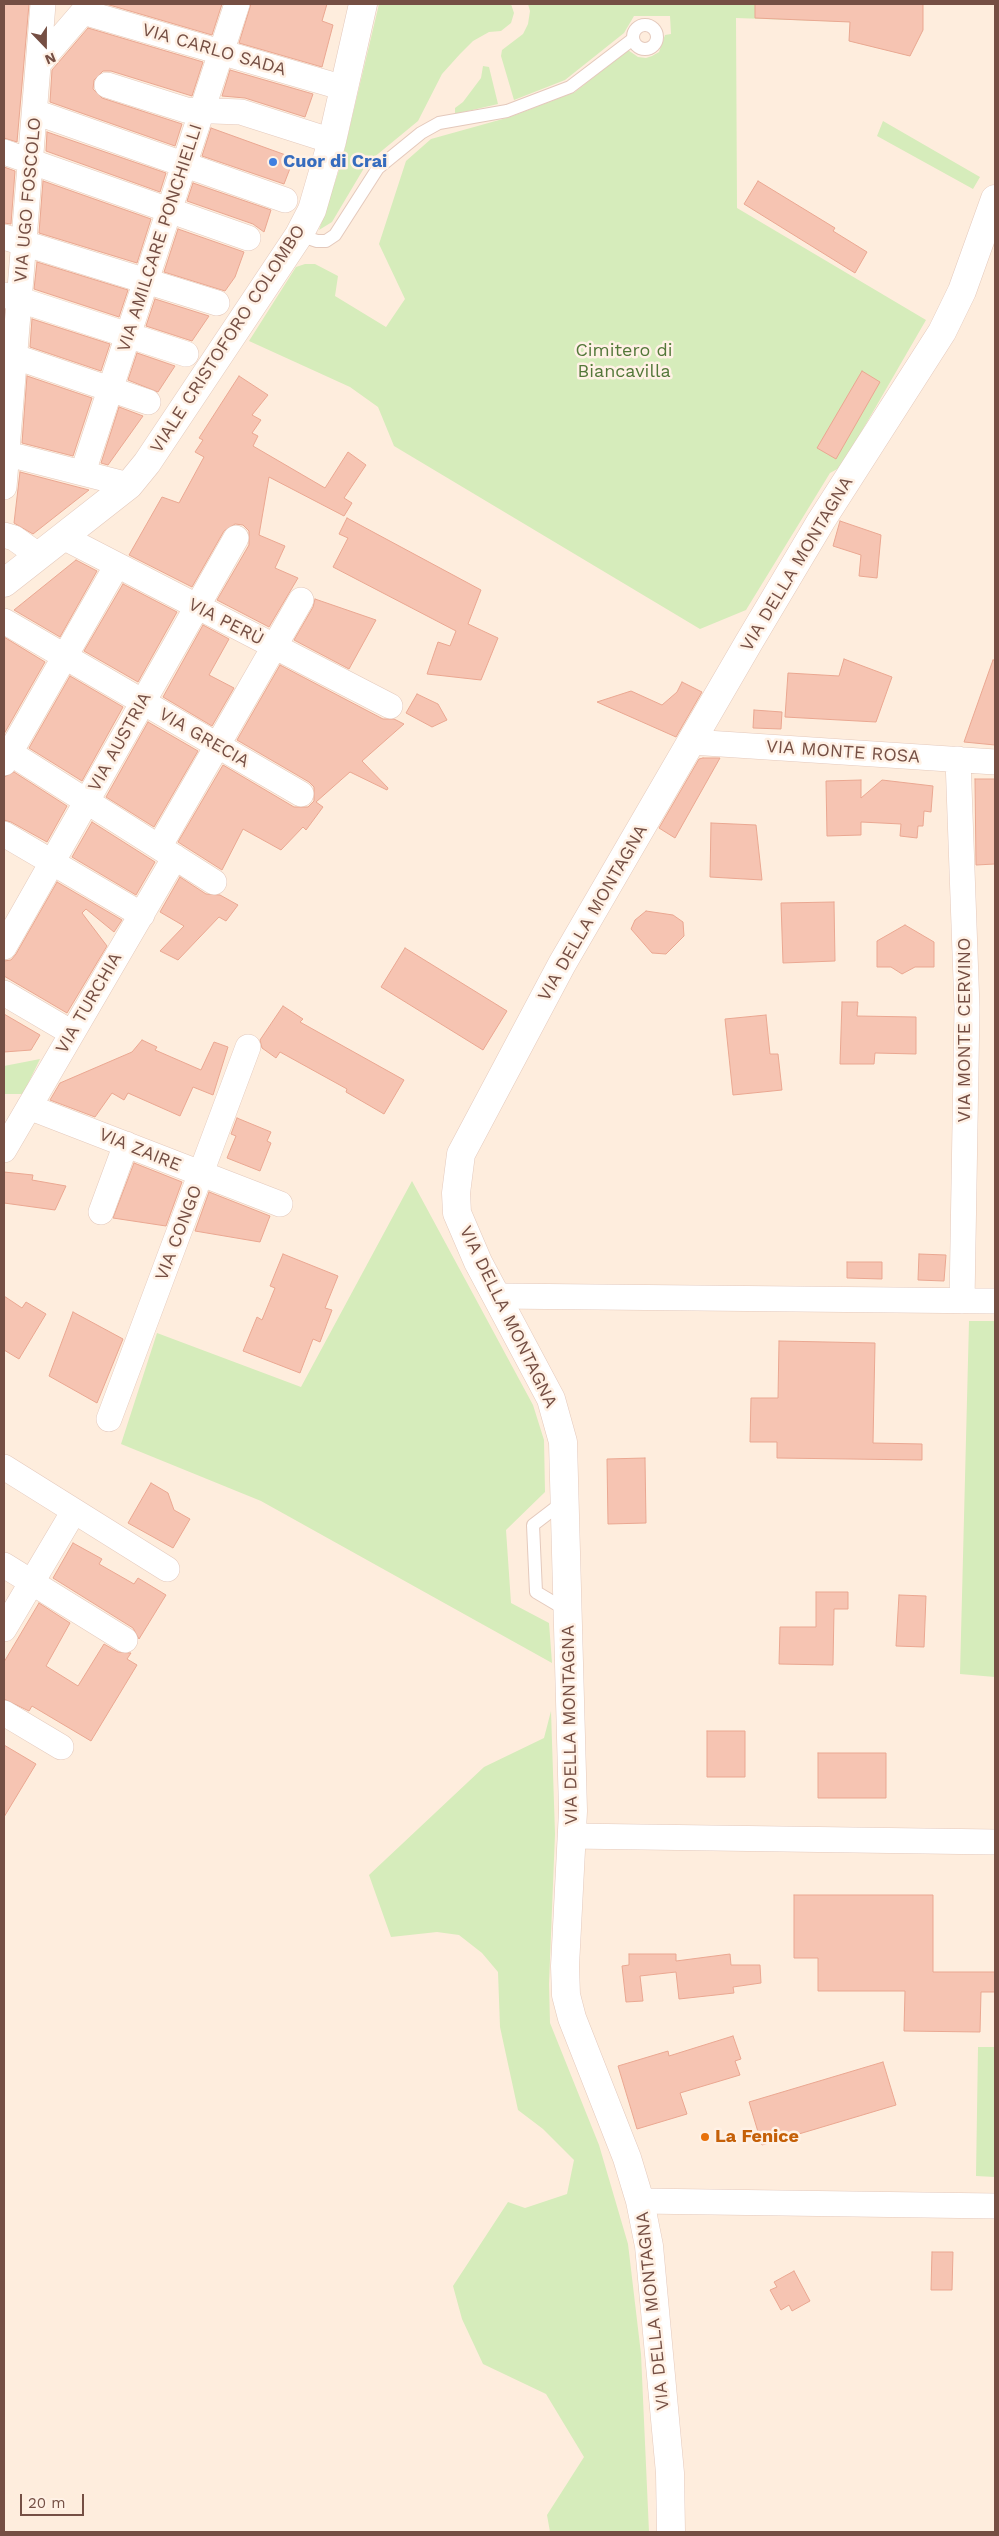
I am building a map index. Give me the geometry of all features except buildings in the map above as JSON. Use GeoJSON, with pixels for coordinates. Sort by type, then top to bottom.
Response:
{"type":"FeatureCollection","features":[{"type":"Feature","properties":{"kind":"street","name":"VIA UGO FOSCOLO"},"geometry":{"type":"LineString","coordinates":[[4,487],[14,240],[31,161],[43,4]]}},
{"type":"Feature","properties":{"kind":"street","name":"VIA AMILCARE PONCHIELLI"},"geometry":{"type":"LineString","coordinates":[[83,472],[237,4]]}},
{"type":"Feature","properties":{"kind":"street","name":"VIALE CRISTOFORO COLOMBO"},"geometry":{"type":"LineString","coordinates":[[4,583],[130,485],[147,463],[299,235],[312,210],[332,141],[363,4]]}},
{"type":"Feature","properties":{"kind":"street"},"geometry":{"type":"LineString","coordinates":[[39,63],[85,8]]}},
{"type":"Feature","properties":{"kind":"street","name":"VIA CARLO SADA"},"geometry":{"type":"LineString","coordinates":[[85,8],[221,52],[344,88]]}},
{"type":"Feature","properties":{"kind":"street"},"geometry":{"type":"LineString","coordinates":[[107,85],[186,110],[241,112],[332,141]]}},
{"type":"Feature","properties":{"kind":"street"},"geometry":{"type":"LineString","coordinates":[[35,112],[284,200]]}},
{"type":"Feature","properties":{"kind":"street"},"geometry":{"type":"LineString","coordinates":[[4,152],[248,238]]}},
{"type":"Feature","properties":{"kind":"street","name":"VIA DELLA MONTAGNA"},"geometry":{"type":"LineString","coordinates":[[671,2532],[669,2463],[649,2246],[640,2201],[627,2158],[572,2018],[566,1995],[564,1966],[571,1836],[566,1500],[563,1442],[551,1399],[497,1296],[457,1213],[456,1193],[461,1154],[562,964],[821,521],[942,332],[989,230],[995,198]]}},
{"type":"Feature","properties":{"kind":"street"},"geometry":{"type":"LineString","coordinates":[[14,240],[217,303]]}},
{"type":"Feature","properties":{"kind":"street"},"geometry":{"type":"LineString","coordinates":[[12,297],[186,354]]}},
{"type":"Feature","properties":{"kind":"street"},"geometry":{"type":"LineString","coordinates":[[9,355],[148,402]]}},
{"type":"Feature","properties":{"kind":"street"},"geometry":{"type":"LineString","coordinates":[[5,453],[130,485]]}},
{"type":"Feature","properties":{"kind":"street"},"geometry":{"type":"LineString","coordinates":[[4,535],[14,538],[38,556]]}},
{"type":"Feature","properties":{"kind":"street","name":"VIA PERÙ"},"geometry":{"type":"LineString","coordinates":[[63,538],[390,706]]}},
{"type":"Feature","properties":{"kind":"street","name":"VIA AUSTRIA"},"geometry":{"type":"LineString","coordinates":[[4,947],[236,538]]}},
{"type":"Feature","properties":{"kind":"street"},"geometry":{"type":"LineString","coordinates":[[117,565],[65,657],[6,755],[86,801],[214,882]]}},
{"type":"Feature","properties":{"kind":"street","name":"VIA TURCHIA"},"geometry":{"type":"LineString","coordinates":[[4,1150],[142,915],[167,852],[218,746],[301,600]]}},
{"type":"Feature","properties":{"kind":"street","name":"VIA GRECIA"},"geometry":{"type":"LineString","coordinates":[[4,621],[300,794]]}},
{"type":"Feature","properties":{"kind":"street","name":"VIA MONTE ROSA"},"geometry":{"type":"LineString","coordinates":[[692,742],[995,762]]}},
{"type":"Feature","properties":{"kind":"street","name":"VIA MONTE CERVINO"},"geometry":{"type":"LineString","coordinates":[[958,759],[967,1008],[962,1301]]}},
{"type":"Feature","properties":{"kind":"street"},"geometry":{"type":"LineString","coordinates":[[4,834],[142,915]]}},
{"type":"Feature","properties":{"kind":"street"},"geometry":{"type":"LineString","coordinates":[[4,993],[72,1033]]}},
{"type":"Feature","properties":{"kind":"street","name":"VIA CONGO"},"geometry":{"type":"LineString","coordinates":[[110,1419],[248,1047]]}},
{"type":"Feature","properties":{"kind":"street","name":"VIA ZAIRE"},"geometry":{"type":"LineString","coordinates":[[29,1108],[280,1204]]}},
{"type":"Feature","properties":{"kind":"street"},"geometry":{"type":"LineString","coordinates":[[101,1212],[126,1144]]}},
{"type":"Feature","properties":{"kind":"street"},"geometry":{"type":"LineString","coordinates":[[497,1296],[995,1301]]}},
{"type":"Feature","properties":{"kind":"street"},"geometry":{"type":"LineString","coordinates":[[4,1467],[166,1569]]}},
{"type":"Feature","properties":{"kind":"street"},"geometry":{"type":"LineString","coordinates":[[4,1629],[74,1511]]}},
{"type":"Feature","properties":{"kind":"street"},"geometry":{"type":"LineString","coordinates":[[4,1565],[124,1640]]}},
{"type":"Feature","properties":{"kind":"street"},"geometry":{"type":"LineString","coordinates":[[4,1713],[61,1747]]}},
{"type":"Feature","properties":{"kind":"street"},"geometry":{"type":"LineString","coordinates":[[571,1836],[995,1842]]}},
{"type":"Feature","properties":{"kind":"street"},"geometry":{"type":"LineString","coordinates":[[640,2201],[995,2206]]}},
{"type":"Feature","properties":{"kind":"lane"},"geometry":{"type":"LineString","coordinates":[[299,235],[317,241],[326,241],[336,235],[378,168],[421,133],[438,123],[507,111],[570,87],[633,39]]}},
{"type":"Feature","properties":{"kind":"green space"},"geometry":{"type":"Polygon","coordinates":[[[379,4],[511,4],[514,13],[511,23],[501,31],[489,32],[473,41],[442,74],[418,121],[367,163],[332,222],[319,230],[341,164],[379,4]]]}},
{"type":"Feature","properties":{"kind":"green space","name":"Cimitero di Biancavilla"},"geometry":{"type":"Polygon","coordinates":[[[528,4],[923,4],[923,30],[910,56],[849,41],[850,22],[736,18],[737,208],[926,320],[841,467],[830,473],[746,610],[700,629],[394,446],[378,407],[350,387],[249,341],[296,267],[305,264],[315,264],[338,276],[335,296],[386,327],[405,299],[379,244],[406,161],[431,139],[510,117],[575,92],[628,50],[638,57],[646,58],[652,56],[659,52],[665,35],[671,34],[670,16],[634,16],[624,33],[565,80],[514,100],[501,56],[502,50],[523,34],[528,24],[530,11],[528,4]]]}},
{"type":"Feature","properties":{"kind":"green space"},"geometry":{"type":"Polygon","coordinates":[[[483,66],[489,67],[498,104],[455,114],[455,108],[463,102],[481,78],[483,66]]]}},
{"type":"Feature","properties":{"kind":"green space"},"geometry":{"type":"Polygon","coordinates":[[[883,121],[980,177],[973,189],[877,136],[883,121]]]}},
{"type":"Feature","properties":{"kind":"green space"},"geometry":{"type":"Polygon","coordinates":[[[40,1059],[23,1094],[4,1094],[4,1066],[40,1059]]]}},
{"type":"Feature","properties":{"kind":"green space"},"geometry":{"type":"Polygon","coordinates":[[[412,1181],[533,1405],[544,1440],[545,1492],[506,1530],[511,1603],[549,1623],[552,1663],[261,1501],[121,1444],[157,1333],[301,1387],[412,1181]]]}},
{"type":"Feature","properties":{"kind":"green space"},"geometry":{"type":"Polygon","coordinates":[[[969,1321],[995,1321],[995,1677],[960,1674],[969,1321]]]}},
{"type":"Feature","properties":{"kind":"green space"},"geometry":{"type":"Polygon","coordinates":[[[551,1711],[555,1834],[549,1984],[550,2023],[599,2145],[628,2244],[641,2354],[649,2532],[550,2532],[547,2515],[584,2457],[546,2394],[483,2364],[462,2319],[453,2286],[508,2202],[525,2208],[567,2194],[574,2160],[543,2129],[518,2110],[500,2027],[498,1972],[482,1953],[459,1935],[437,1932],[391,1937],[369,1875],[484,1767],[544,1738],[551,1711]]]}},
{"type":"Feature","properties":{"kind":"green space"},"geometry":{"type":"Polygon","coordinates":[[[978,2047],[995,2047],[995,2177],[976,2176],[978,2047]]]}},
{"type":"Feature","properties":{"kind":"place","name":"Cuor di Crai"},"geometry":{"type":"Point","coordinates":[273,162]}},
{"type":"Feature","properties":{"kind":"place","name":"La Fenice"},"geometry":{"type":"Point","coordinates":[705,2137]}}]}
